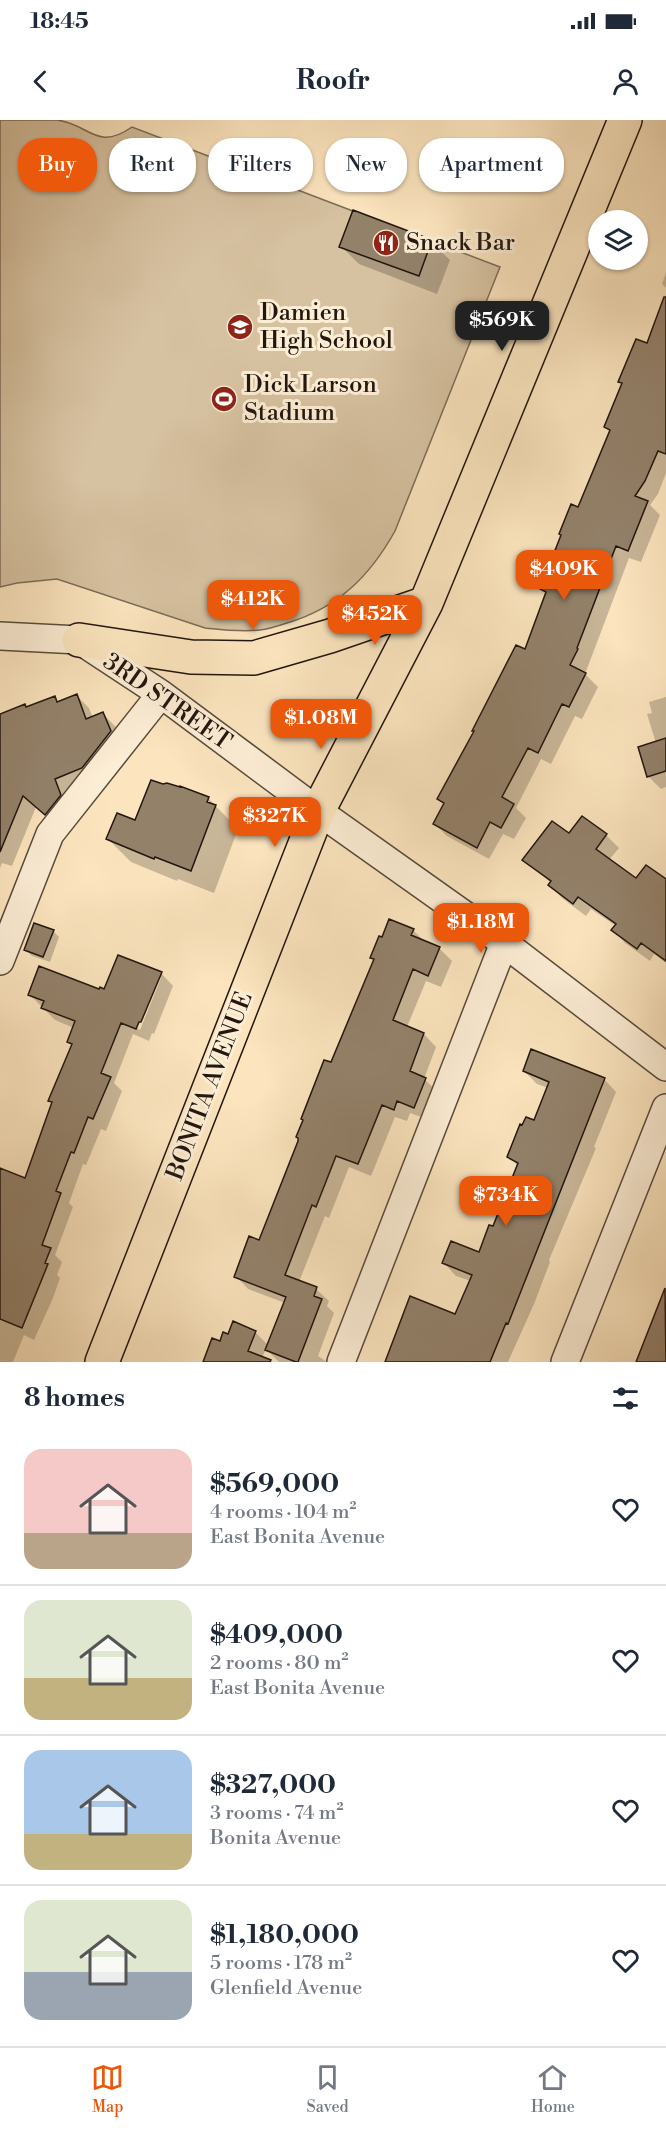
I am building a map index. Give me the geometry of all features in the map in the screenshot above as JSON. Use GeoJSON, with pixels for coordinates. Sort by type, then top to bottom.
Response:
{"type":"FeatureCollection","features":[{"type":"Feature","properties":{"kind":"main road","name":"BONITA AVENUE"},"geometry":{"type":"LineString","coordinates":[[102,1362],[318,811],[426,603],[625,120]]}},
{"type":"Feature","properties":{"kind":"main road"},"geometry":{"type":"LineString","coordinates":[[79,640],[191,657],[254,658],[330,636],[426,603]]}},
{"type":"Feature","properties":{"kind":"street","name":"3RD STREET"},"geometry":{"type":"LineString","coordinates":[[0,636],[79,640],[160,694],[318,811],[504,943],[666,1066]]}},
{"type":"Feature","properties":{"kind":"street"},"geometry":{"type":"LineString","coordinates":[[0,961],[50,834],[160,694]]}},
{"type":"Feature","properties":{"kind":"street"},"geometry":{"type":"LineString","coordinates":[[341,1362],[504,943]]}},
{"type":"Feature","properties":{"kind":"street"},"geometry":{"type":"LineString","coordinates":[[565,1362],[666,1108]]}},
{"type":"Feature","properties":{"kind":"shaded area","name":"Dick Larson Stadium"},"geometry":{"type":"Polygon","coordinates":[[[0,120],[57,120],[68,122],[101,137],[120,134],[132,127],[161,138],[109,138],[109,192],[196,192],[196,151],[208,156],[208,192],[303,192],[500,267],[395,531],[363,576],[351,588],[322,609],[270,628],[240,631],[205,628],[57,579],[0,587],[0,120]]]}},
{"type":"Feature","properties":{"kind":"building","name":"Snack Bar"},"geometry":{"type":"Polygon","coordinates":[[[353,210],[432,240],[419,276],[339,247],[353,210]]]}},
{"type":"Feature","properties":{"kind":"building"},"geometry":{"type":"Polygon","coordinates":[[[664,297],[666,297],[666,454],[658,451],[645,481],[635,496],[648,501],[628,551],[616,546],[570,665],[586,673],[569,707],[562,704],[538,753],[528,748],[502,797],[514,804],[501,828],[490,822],[477,848],[433,824],[444,803],[437,799],[474,731],[472,731],[516,645],[525,649],[546,592],[540,589],[561,535],[559,534],[571,504],[578,507],[610,430],[604,427],[622,383],[618,382],[636,339],[647,343],[664,297]]]}},
{"type":"Feature","properties":{"kind":"building"},"geometry":{"type":"Polygon","coordinates":[[[77,694],[86,719],[103,712],[111,731],[82,768],[55,779],[61,795],[45,815],[23,796],[0,852],[0,714],[55,696],[57,702],[77,694]]]}},
{"type":"Feature","properties":{"kind":"building"},"geometry":{"type":"Polygon","coordinates":[[[666,738],[666,771],[647,777],[638,747],[666,738]]]}},
{"type":"Feature","properties":{"kind":"building"},"geometry":{"type":"Polygon","coordinates":[[[151,780],[180,786],[209,797],[207,802],[216,805],[191,871],[155,857],[154,859],[106,839],[117,813],[135,820],[151,780]]]}},
{"type":"Feature","properties":{"kind":"building"},"geometry":{"type":"Polygon","coordinates":[[[582,816],[607,834],[596,849],[636,878],[646,865],[666,879],[666,961],[641,943],[637,949],[611,930],[616,924],[578,897],[573,904],[548,885],[551,881],[522,860],[552,821],[569,833],[582,816]]]}},
{"type":"Feature","properties":{"kind":"building"},"geometry":{"type":"Polygon","coordinates":[[[389,919],[414,929],[411,935],[440,947],[428,976],[413,969],[393,1020],[424,1033],[410,1071],[426,1078],[414,1108],[397,1101],[394,1110],[382,1105],[358,1164],[336,1156],[316,1207],[312,1205],[285,1275],[317,1287],[314,1296],[322,1299],[298,1362],[296,1362],[265,1350],[286,1297],[234,1277],[249,1236],[259,1240],[298,1141],[296,1137],[303,1120],[301,1119],[324,1060],[331,1062],[374,959],[370,958],[389,919]]]}},
{"type":"Feature","properties":{"kind":"building"},"geometry":{"type":"Polygon","coordinates":[[[34,923],[54,930],[43,957],[24,950],[34,923]]]}},
{"type":"Feature","properties":{"kind":"building"},"geometry":{"type":"Polygon","coordinates":[[[118,955],[162,972],[136,1029],[121,1023],[101,1073],[111,1077],[93,1119],[88,1117],[74,1153],[71,1152],[56,1191],[61,1193],[42,1245],[51,1248],[45,1263],[48,1264],[22,1328],[0,1319],[0,1168],[25,1178],[52,1102],[48,1101],[72,1044],[67,1042],[75,1021],[41,1008],[44,1001],[28,995],[39,966],[104,989],[118,955]]]}},
{"type":"Feature","properties":{"kind":"building"},"geometry":{"type":"Polygon","coordinates":[[[531,1049],[605,1078],[508,1324],[506,1323],[490,1362],[385,1362],[410,1296],[455,1314],[472,1275],[442,1263],[451,1241],[479,1252],[489,1225],[493,1226],[518,1163],[507,1157],[520,1124],[522,1125],[526,1117],[534,1120],[549,1082],[523,1071],[531,1049]]]}},
{"type":"Feature","properties":{"kind":"building"},"geometry":{"type":"Polygon","coordinates":[[[665,1288],[666,1362],[636,1362],[665,1288]]]}},
{"type":"Feature","properties":{"kind":"building"},"geometry":{"type":"Polygon","coordinates":[[[233,1321],[256,1331],[248,1351],[271,1360],[270,1362],[203,1362],[212,1338],[220,1341],[223,1332],[228,1334],[233,1321]]]}},
{"type":"Feature","properties":{"kind":"place","name":"Snack Bar"},"geometry":{"type":"Point","coordinates":[386,243]}},
{"type":"Feature","properties":{"kind":"place","name":"Damien High School"},"geometry":{"type":"Point","coordinates":[240,327]}},
{"type":"Feature","properties":{"kind":"place","name":"Dick Larson Stadium"},"geometry":{"type":"Point","coordinates":[224,399]}}]}
